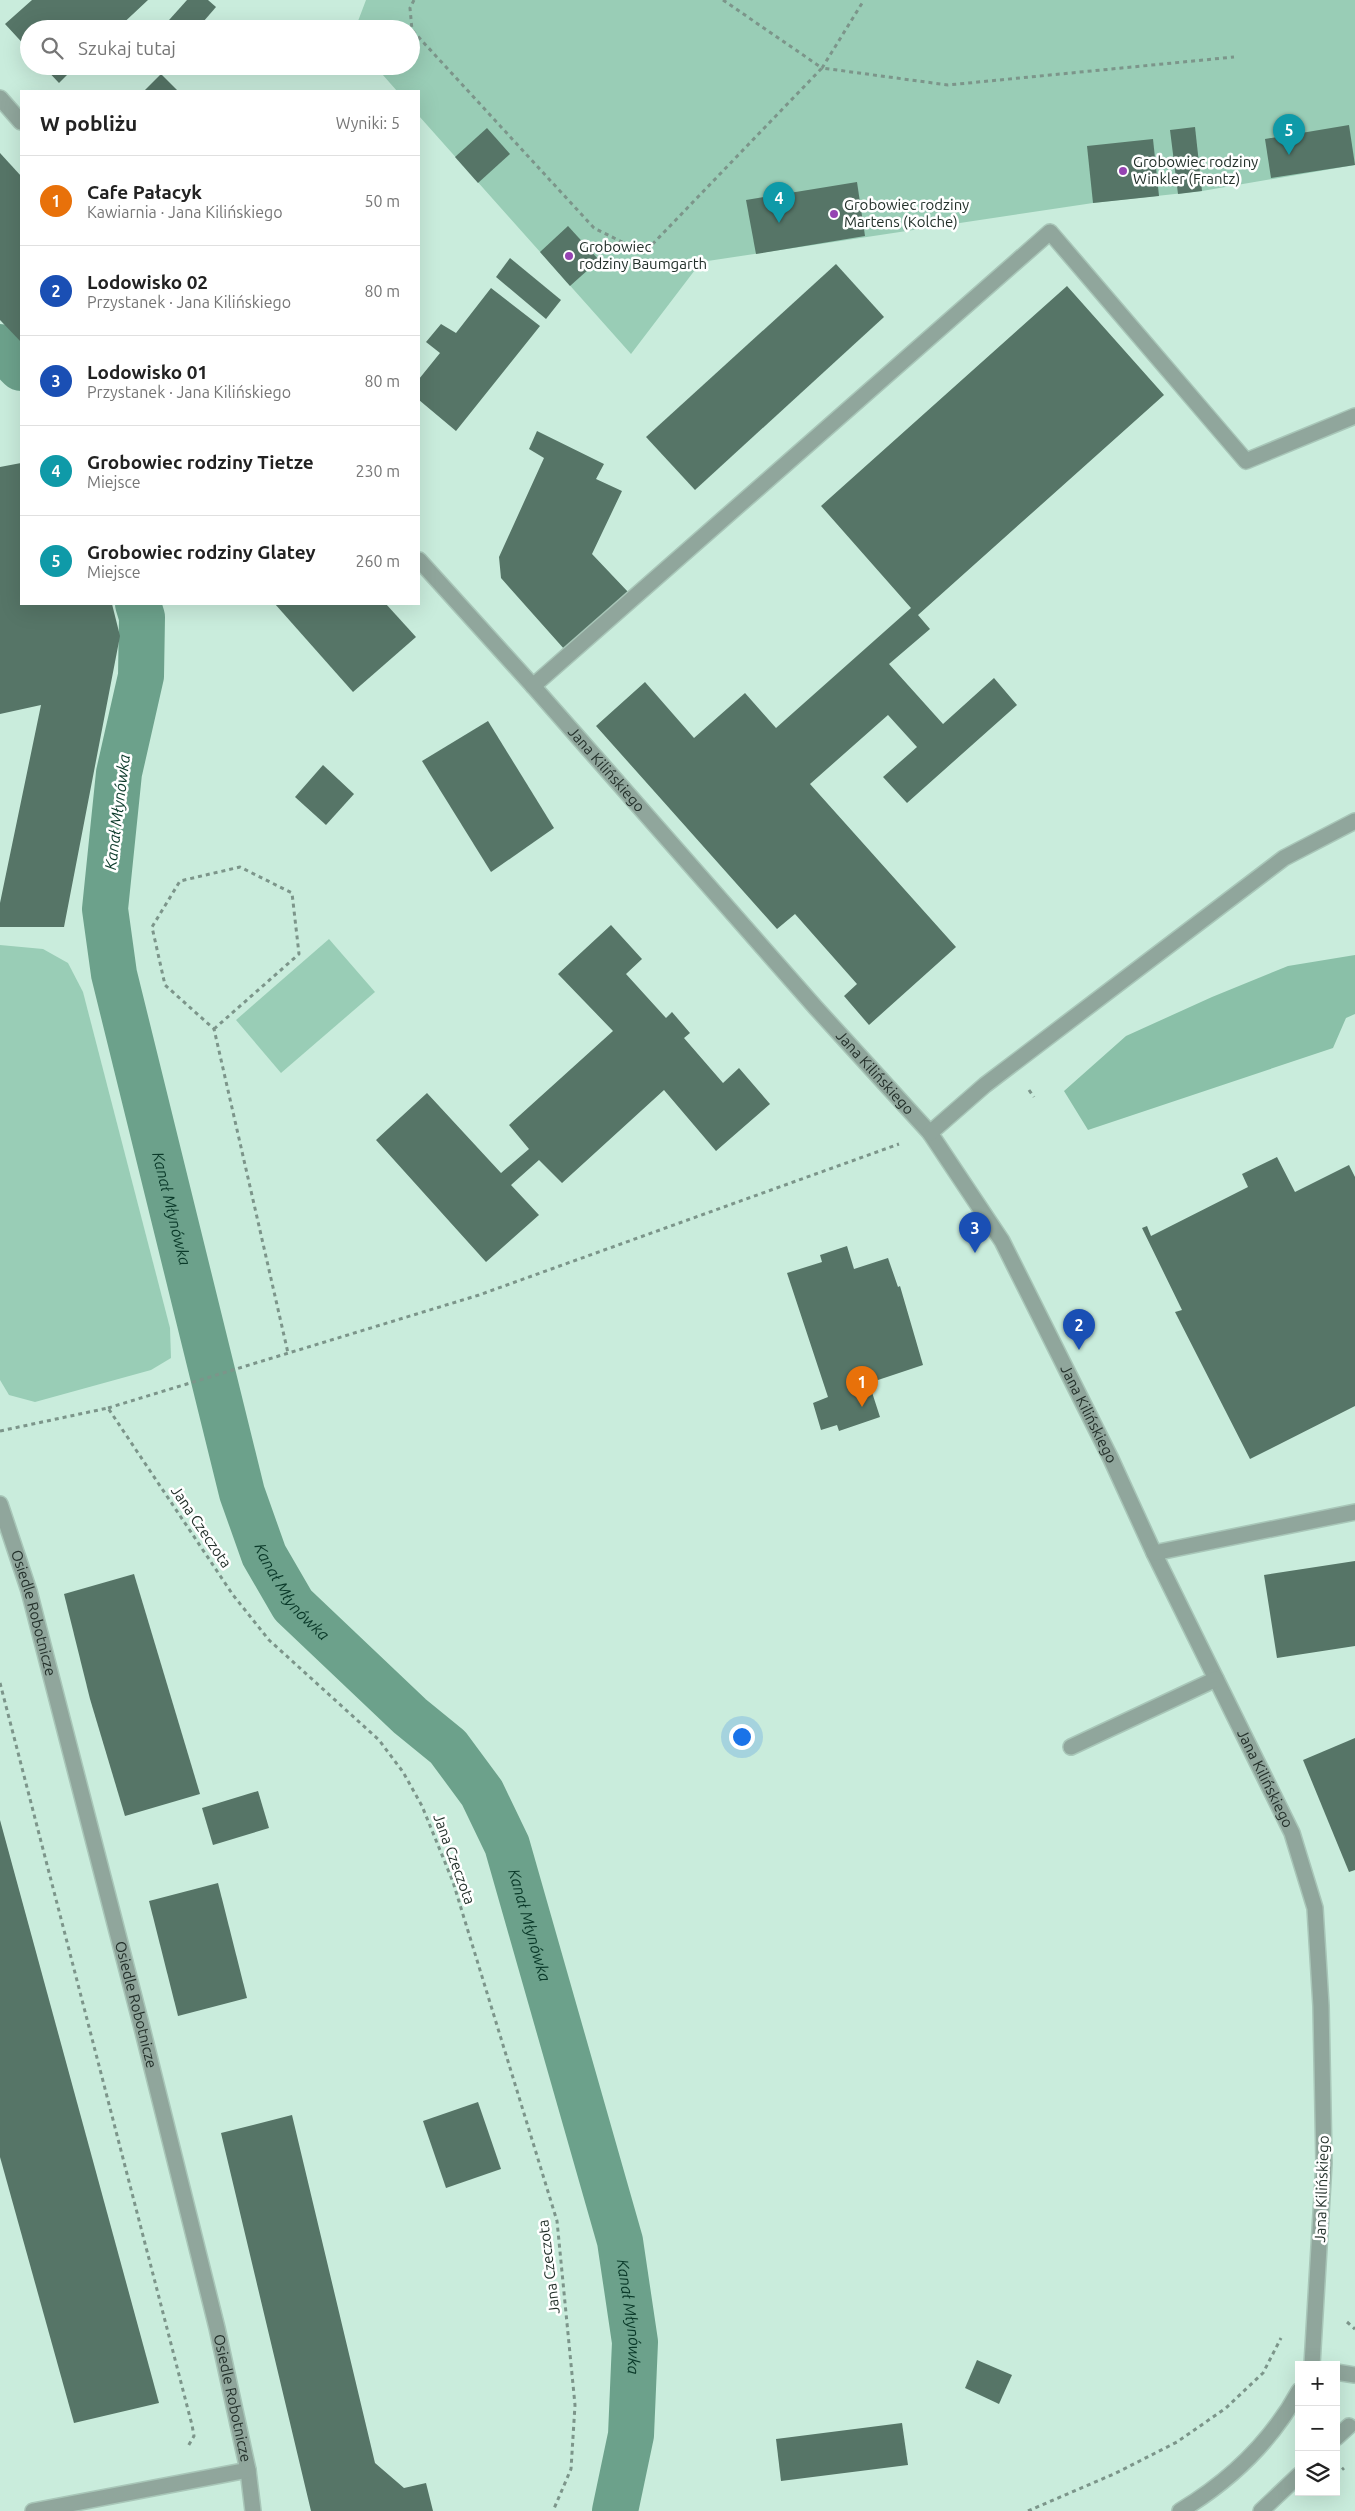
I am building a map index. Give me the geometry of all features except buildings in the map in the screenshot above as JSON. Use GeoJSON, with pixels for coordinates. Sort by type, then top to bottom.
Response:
{"type":"FeatureCollection","features":[{"type":"Feature","properties":{"kind":"street"},"geometry":{"type":"LineString","coordinates":[[0,98],[20,121]]}},
{"type":"Feature","properties":{"kind":"street"},"geometry":{"type":"LineString","coordinates":[[533,686],[1050,232],[1246,461],[1355,416]]}},
{"type":"Feature","properties":{"kind":"street","name":"Jana Kilińskiego"},"geometry":{"type":"LineString","coordinates":[[420,561],[533,686],[816,1008],[930,1133],[1002,1241],[1111,1459],[1154,1553],[1292,1833],[1315,1908],[1321,2006],[1324,2163],[1312,2361]]}},
{"type":"Feature","properties":{"kind":"street"},"geometry":{"type":"LineString","coordinates":[[930,1133],[986,1085],[1284,858],[1355,821]]}},
{"type":"Feature","properties":{"kind":"street","name":"Osiedle Robotnicze"},"geometry":{"type":"LineString","coordinates":[[0,1504],[29,1591],[141,2024],[217,2328],[248,2470],[253,2511]]}},
{"type":"Feature","properties":{"kind":"street"},"geometry":{"type":"LineString","coordinates":[[1154,1553],[1355,1512]]}},
{"type":"Feature","properties":{"kind":"street"},"geometry":{"type":"LineString","coordinates":[[1071,1747],[1216,1679]]}},
{"type":"Feature","properties":{"kind":"street"},"geometry":{"type":"LineString","coordinates":[[1340,2373],[1355,2376]]}},
{"type":"Feature","properties":{"kind":"street"},"geometry":{"type":"LineString","coordinates":[[1180,2511],[1229,2477],[1262,2446],[1281,2423],[1295,2398]]}},
{"type":"Feature","properties":{"kind":"street"},"geometry":{"type":"LineString","coordinates":[[1340,2434],[1349,2426]]}},
{"type":"Feature","properties":{"kind":"street"},"geometry":{"type":"LineString","coordinates":[[33,2511],[248,2470]]}},
{"type":"Feature","properties":{"kind":"street"},"geometry":{"type":"LineString","coordinates":[[1262,2511],[1295,2479]]}},
{"type":"Feature","properties":{"kind":"path"},"geometry":{"type":"LineString","coordinates":[[411,20],[410,8],[414,0]]}},
{"type":"Feature","properties":{"kind":"path"},"geometry":{"type":"LineString","coordinates":[[723,0],[822,68],[948,85],[1234,57]]}},
{"type":"Feature","properties":{"kind":"path"},"geometry":{"type":"LineString","coordinates":[[420,39],[594,228],[644,253],[822,68],[864,0]]}},
{"type":"Feature","properties":{"kind":"path"},"geometry":{"type":"LineString","coordinates":[[214,1029],[299,954],[292,893],[240,867],[180,882],[152,927],[166,985],[214,1029],[288,1353]]}},
{"type":"Feature","properties":{"kind":"path"},"geometry":{"type":"LineString","coordinates":[[0,1431],[108,1408],[478,1294],[930,1133]]}},
{"type":"Feature","properties":{"kind":"path","name":"Jana Czeczota"},"geometry":{"type":"LineString","coordinates":[[108,1408],[239,1602],[269,1640],[379,1740],[403,1772],[422,1806],[453,1882],[557,2221],[575,2405],[571,2469],[553,2511]]}},
{"type":"Feature","properties":{"kind":"path"},"geometry":{"type":"LineString","coordinates":[[0,1684],[192,2426],[194,2436],[188,2448],[184,2450]]}},
{"type":"Feature","properties":{"kind":"path"},"geometry":{"type":"LineString","coordinates":[[1028,2511],[1116,2473],[1185,2436],[1226,2408],[1263,2374],[1284,2332]]}},
{"type":"Feature","properties":{"kind":"green space"},"geometry":{"type":"Polygon","coordinates":[[[366,0],[1355,0],[1355,165],[1202,191],[1093,203],[701,262],[631,354],[420,117],[420,90],[396,90],[383,75],[420,75],[420,20],[358,20],[366,0]]]}},
{"type":"Feature","properties":{"kind":"green space"},"geometry":{"type":"Polygon","coordinates":[[[329,939],[375,992],[281,1073],[236,1020],[329,939]]]}},
{"type":"Feature","properties":{"kind":"green space"},"geometry":{"type":"Polygon","coordinates":[[[0,945],[43,949],[68,963],[83,992],[170,1328],[171,1358],[151,1370],[35,1402],[9,1395],[0,1380],[0,945]]]}},
{"type":"Feature","properties":{"kind":"green space"},"geometry":{"type":"Polygon","coordinates":[[[1355,955],[1355,1014],[1346,1018],[1333,1048],[1088,1130],[1064,1091],[1126,1036],[1212,997],[1288,966],[1355,955]]]}},
{"type":"Feature","properties":{"kind":"waterway","name":"Kanał Młynówka"},"geometry":{"type":"LineString","coordinates":[[0,347],[20,367]]}},
{"type":"Feature","properties":{"kind":"waterway","name":"Kanał Młynówka"},"geometry":{"type":"LineString","coordinates":[[138,605],[142,617],[141,676],[119,773],[105,909],[114,974],[242,1493],[264,1555],[293,1605],[410,1716],[448,1747],[482,1793],[507,1845],[620,2241],[635,2342],[631,2435],[615,2511]]}},
{"type":"Feature","properties":{"kind":"place","name":"Grobowiec rodziny Glatey"},"geometry":{"type":"Point","coordinates":[1289,155]}},
{"type":"Feature","properties":{"kind":"place","name":"Grobowiec rodziny Winkler (Frantz)"},"geometry":{"type":"Point","coordinates":[1123,171]}},
{"type":"Feature","properties":{"kind":"place","name":"Grobowiec rodziny Martens (Kolche)"},"geometry":{"type":"Point","coordinates":[834,214]}},
{"type":"Feature","properties":{"kind":"place","name":"Grobowiec rodziny Tietze"},"geometry":{"type":"Point","coordinates":[779,223]}},
{"type":"Feature","properties":{"kind":"place","name":"Grobowiec rodziny Baumgarth"},"geometry":{"type":"Point","coordinates":[569,256]}},
{"type":"Feature","properties":{"kind":"place","name":"Lodowisko 01"},"geometry":{"type":"Point","coordinates":[975,1253]}},
{"type":"Feature","properties":{"kind":"place","name":"Lodowisko 02"},"geometry":{"type":"Point","coordinates":[1079,1350]}},
{"type":"Feature","properties":{"kind":"place","name":"Cafe Pałacyk"},"geometry":{"type":"Point","coordinates":[862,1407]}}]}
